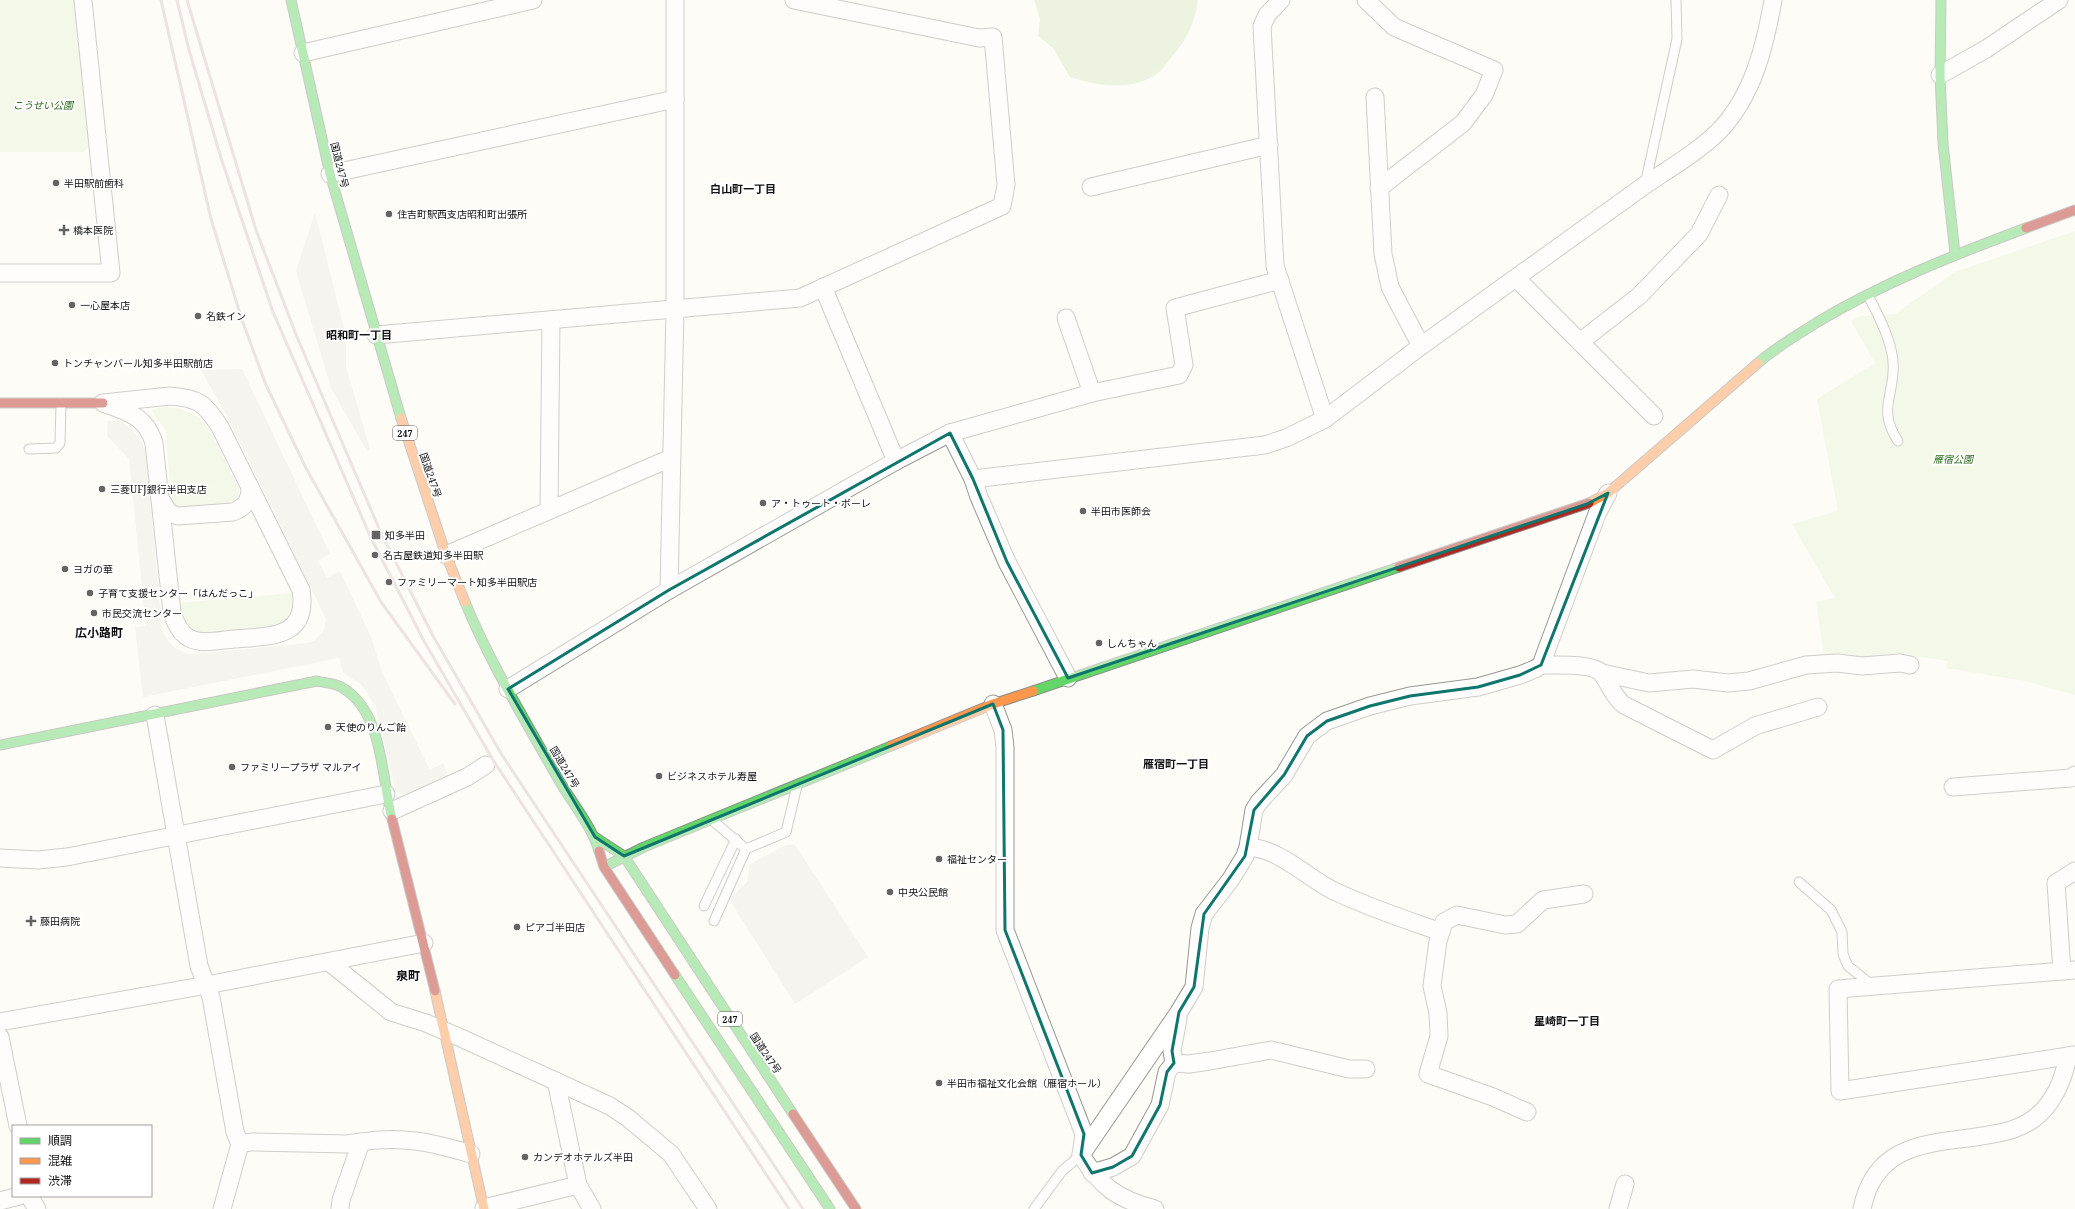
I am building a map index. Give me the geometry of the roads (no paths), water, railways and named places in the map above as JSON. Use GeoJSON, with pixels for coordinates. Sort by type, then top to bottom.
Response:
{"type":"FeatureCollection","features":[{"type":"Feature","properties":{"kind":"main road","name":"国道247号"},"geometry":{"type":"LineString","coordinates":[[291,0],[330,174],[409,447],[446,555],[481,640],[558,779],[595,837],[604,867],[830,1209]]}},
{"type":"Feature","properties":{"kind":"main road"},"geometry":{"type":"LineString","coordinates":[[1941,0],[1940,75],[1943,143],[1955,254]]}},
{"type":"Feature","properties":{"kind":"main road"},"geometry":{"type":"LineString","coordinates":[[604,867],[624,856],[712,819],[993,704],[1587,504],[1608,493],[1768,354],[1800,332],[1851,303],[1955,254],[2075,210]]}},
{"type":"Feature","properties":{"kind":"main road"},"geometry":{"type":"LineString","coordinates":[[0,403],[103,403]]}},
{"type":"Feature","properties":{"kind":"main road"},"geometry":{"type":"LineString","coordinates":[[0,745],[155,715],[317,681],[340,686],[357,699],[370,719],[378,740],[386,794],[392,811],[424,943],[484,1209]]}},
{"type":"Feature","properties":{"kind":"main road","name":"国道247号"},"geometry":{"type":"LineString","coordinates":[[595,837],[624,856],[646,892],[856,1209]]}},
{"type":"Feature","properties":{"kind":"street"},"geometry":{"type":"LineString","coordinates":[[0,273],[111,273],[83,0]]}},
{"type":"Feature","properties":{"kind":"street"},"geometry":{"type":"LineString","coordinates":[[303,53],[533,0]]}},
{"type":"Feature","properties":{"kind":"street"},"geometry":{"type":"LineString","coordinates":[[669,590],[675,309],[675,0]]}},
{"type":"Feature","properties":{"kind":"street"},"geometry":{"type":"LineString","coordinates":[[376,335],[800,298],[1002,206],[1006,185],[993,37],[979,38],[794,0]]}},
{"type":"Feature","properties":{"kind":"street"},"geometry":{"type":"LineString","coordinates":[[1280,0],[1266,15],[1262,26],[1275,266],[1325,419]]}},
{"type":"Feature","properties":{"kind":"street"},"geometry":{"type":"LineString","coordinates":[[1366,0],[1394,27],[1494,70],[1484,95],[1463,124],[1379,188]]}},
{"type":"Feature","properties":{"kind":"street"},"geometry":{"type":"LineString","coordinates":[[973,479],[1265,444],[1286,438],[1325,419],[1421,346],[1645,185],[1683,160],[1719,131],[1746,94],[1760,55],[1772,0]]}},
{"type":"Feature","properties":{"kind":"street"},"geometry":{"type":"LineString","coordinates":[[1940,75],[1986,49],[2059,0]]}},
{"type":"Feature","properties":{"kind":"street"},"geometry":{"type":"LineString","coordinates":[[1375,97],[1383,254],[1390,287],[1421,346]]}},
{"type":"Feature","properties":{"kind":"street"},"geometry":{"type":"LineString","coordinates":[[330,174],[675,99]]}},
{"type":"Feature","properties":{"kind":"street"},"geometry":{"type":"LineString","coordinates":[[1091,187],[1269,145]]}},
{"type":"Feature","properties":{"kind":"street"},"geometry":{"type":"LineString","coordinates":[[1580,342],[1639,296],[1698,234],[1719,195]]}},
{"type":"Feature","properties":{"kind":"street"},"geometry":{"type":"LineString","coordinates":[[1516,278],[1654,416]]}},
{"type":"Feature","properties":{"kind":"street"},"geometry":{"type":"LineString","coordinates":[[508,689],[669,590],[896,461],[950,433],[1092,393],[1179,375],[1184,365],[1175,308],[1280,280]]}},
{"type":"Feature","properties":{"kind":"street"},"geometry":{"type":"LineString","coordinates":[[824,288],[896,461]]}},
{"type":"Feature","properties":{"kind":"street"},"geometry":{"type":"LineString","coordinates":[[1066,318],[1092,393]]}},
{"type":"Feature","properties":{"kind":"street"},"geometry":{"type":"LineString","coordinates":[[549,510],[551,320]]}},
{"type":"Feature","properties":{"kind":"street"},"geometry":{"type":"LineString","coordinates":[[170,396],[187,397],[200,402],[211,413],[220,427],[301,590],[304,605],[300,619],[288,630],[274,636],[202,642],[189,638],[177,626],[172,613],[154,443],[150,432],[142,421],[132,414],[103,403],[170,396]]}},
{"type":"Feature","properties":{"kind":"street"},"geometry":{"type":"LineString","coordinates":[[950,433],[973,479],[979,497],[1007,562],[1068,678]]}},
{"type":"Feature","properties":{"kind":"street"},"geometry":{"type":"LineString","coordinates":[[446,555],[671,458]]}},
{"type":"Feature","properties":{"kind":"street"},"geometry":{"type":"LineString","coordinates":[[160,498],[169,513],[178,516],[233,512],[241,509],[247,503],[250,487]]}},
{"type":"Feature","properties":{"kind":"street"},"geometry":{"type":"LineString","coordinates":[[1541,665],[1597,514],[1608,493]]}},
{"type":"Feature","properties":{"kind":"street"},"geometry":{"type":"LineString","coordinates":[[1080,1155],[1179,1012],[1194,987],[1200,928],[1204,914],[1240,866],[1248,847],[1254,810],[1258,802],[1284,774],[1307,736],[1327,720],[1370,706],[1410,696],[1478,687],[1520,675],[1541,665],[1578,666],[1594,669],[1602,673],[1649,683],[1693,679],[1728,683],[1749,681],[1806,665],[1838,664],[1862,666],[1900,663],[1910,665]]}},
{"type":"Feature","properties":{"kind":"street"},"geometry":{"type":"LineString","coordinates":[[1602,673],[1616,699],[1624,705],[1714,750],[1755,726],[1818,707]]}},
{"type":"Feature","properties":{"kind":"street"},"geometry":{"type":"LineString","coordinates":[[993,704],[1003,730],[1004,747],[1005,930],[1084,1134],[1080,1155],[1092,1173],[1111,1192],[1137,1204],[1155,1209]]}},
{"type":"Feature","properties":{"kind":"street"},"geometry":{"type":"LineString","coordinates":[[155,715],[199,966],[211,996],[235,1132],[240,1144],[222,1209]]}},
{"type":"Feature","properties":{"kind":"street"},"geometry":{"type":"LineString","coordinates":[[392,811],[467,776],[486,765]]}},
{"type":"Feature","properties":{"kind":"street"},"geometry":{"type":"LineString","coordinates":[[1953,787],[2071,778],[2075,775]]}},
{"type":"Feature","properties":{"kind":"street"},"geometry":{"type":"LineString","coordinates":[[0,858],[38,860],[67,857],[386,794]]}},
{"type":"Feature","properties":{"kind":"street"},"geometry":{"type":"LineString","coordinates":[[1248,847],[1260,848],[1283,858],[1332,889],[1389,913],[1441,932]]}},
{"type":"Feature","properties":{"kind":"street"},"geometry":{"type":"LineString","coordinates":[[1862,1209],[1870,1184],[1882,1168],[1896,1156],[1912,1147],[1927,1143],[2002,1132],[2016,1129],[2029,1122],[2052,1100],[2060,1087],[2071,1056],[1840,1091],[1838,989],[2068,971],[2056,883],[2075,871]]}},
{"type":"Feature","properties":{"kind":"street"},"geometry":{"type":"LineString","coordinates":[[1527,1112],[1493,1097],[1428,1074],[1439,1036],[1438,1013],[1432,986],[1441,932],[1444,922],[1457,915],[1505,925],[1517,924],[1543,900],[1584,894]]}},
{"type":"Feature","properties":{"kind":"street"},"geometry":{"type":"LineString","coordinates":[[0,1022],[207,985],[424,943]]}},
{"type":"Feature","properties":{"kind":"street"},"geometry":{"type":"LineString","coordinates":[[329,962],[391,1012],[443,1030],[610,1106],[628,1118],[671,1154],[708,1209]]}},
{"type":"Feature","properties":{"kind":"street"},"geometry":{"type":"LineString","coordinates":[[1092,1173],[1113,1167],[1132,1156],[1160,1105],[1167,1072],[1174,1063],[1172,1051],[1179,1012]]}},
{"type":"Feature","properties":{"kind":"street"},"geometry":{"type":"LineString","coordinates":[[0,1037],[18,1125]]}},
{"type":"Feature","properties":{"kind":"street"},"geometry":{"type":"LineString","coordinates":[[1174,1063],[1210,1061],[1271,1050],[1349,1069],[1366,1070]]}},
{"type":"Feature","properties":{"kind":"street"},"geometry":{"type":"LineString","coordinates":[[556,1081],[578,1185],[592,1209]]}},
{"type":"Feature","properties":{"kind":"street"},"geometry":{"type":"LineString","coordinates":[[240,1144],[251,1142],[347,1144],[408,1139],[440,1145],[471,1154]]}},
{"type":"Feature","properties":{"kind":"street"},"geometry":{"type":"LineString","coordinates":[[340,1209],[341,1200],[361,1142]]}},
{"type":"Feature","properties":{"kind":"street"},"geometry":{"type":"LineString","coordinates":[[1618,1209],[1625,1184]]}},
{"type":"Feature","properties":{"kind":"street"},"geometry":{"type":"LineString","coordinates":[[484,1209],[578,1185]]}},
{"type":"Feature","properties":{"kind":"street"},"geometry":{"type":"LineString","coordinates":[[0,1201],[15,1197]]}},
{"type":"Feature","properties":{"kind":"street"},"geometry":{"type":"LineString","coordinates":[[30,1197],[37,1209]]}},
{"type":"Feature","properties":{"kind":"lane"},"geometry":{"type":"LineString","coordinates":[[1645,185],[1677,40],[1676,0]]}},
{"type":"Feature","properties":{"kind":"lane"},"geometry":{"type":"LineString","coordinates":[[1868,295],[1885,333],[1893,361],[1892,383],[1886,415],[1891,430],[1898,441]]}},
{"type":"Feature","properties":{"kind":"lane"},"geometry":{"type":"LineString","coordinates":[[29,449],[59,446],[61,403]]}},
{"type":"Feature","properties":{"kind":"lane"},"geometry":{"type":"LineString","coordinates":[[714,921],[746,849],[786,832],[797,784]]}},
{"type":"Feature","properties":{"kind":"lane"},"geometry":{"type":"LineString","coordinates":[[712,819],[746,849]]}},
{"type":"Feature","properties":{"kind":"lane"},"geometry":{"type":"LineString","coordinates":[[704,906],[736,839]]}},
{"type":"Feature","properties":{"kind":"lane"},"geometry":{"type":"LineString","coordinates":[[1799,882],[1831,910],[1842,932],[1843,954],[1848,966],[1873,986]]}},
{"type":"Feature","properties":{"kind":"lane"},"geometry":{"type":"LineString","coordinates":[[1034,1209],[1062,1171],[1080,1155]]}},
{"type":"Feature","properties":{"kind":"railway"},"geometry":{"type":"LineString","coordinates":[[161,0],[211,219],[242,320],[266,385],[306,468],[381,602],[455,704]]}},
{"type":"Feature","properties":{"kind":"railway"},"geometry":{"type":"LineString","coordinates":[[177,0],[189,50],[221,158],[273,312],[371,538],[424,641],[493,760],[789,1209]]}},
{"type":"Feature","properties":{"kind":"railway"},"geometry":{"type":"LineString","coordinates":[[187,0],[256,230],[297,337],[381,533],[433,636],[502,755],[803,1209]]}},
{"type":"Feature","properties":{"kind":"place","name":"半田駅前歯科"},"geometry":{"type":"Point","coordinates":[56,183]}},
{"type":"Feature","properties":{"kind":"place","name":"住吉町駅西支店昭和町出張所"},"geometry":{"type":"Point","coordinates":[389,214]}},
{"type":"Feature","properties":{"kind":"place","name":"橋本医院"},"geometry":{"type":"Point","coordinates":[64,230]}},
{"type":"Feature","properties":{"kind":"place","name":"一心屋本店"},"geometry":{"type":"Point","coordinates":[72,305]}},
{"type":"Feature","properties":{"kind":"place","name":"名鉄イン"},"geometry":{"type":"Point","coordinates":[198,316]}},
{"type":"Feature","properties":{"kind":"place","name":"トンチャンバール知多半田駅前店"},"geometry":{"type":"Point","coordinates":[55,363]}},
{"type":"Feature","properties":{"kind":"place","name":"三菱UFJ銀行半田支店"},"geometry":{"type":"Point","coordinates":[102,489]}},
{"type":"Feature","properties":{"kind":"place","name":"ア・トゥート・ボーレ"},"geometry":{"type":"Point","coordinates":[763,503]}},
{"type":"Feature","properties":{"kind":"place","name":"半田市医師会"},"geometry":{"type":"Point","coordinates":[1083,511]}},
{"type":"Feature","properties":{"kind":"place","name":"知多半田"},"geometry":{"type":"Point","coordinates":[376,535]}},
{"type":"Feature","properties":{"kind":"place","name":"名古屋鉄道知多半田駅"},"geometry":{"type":"Point","coordinates":[375,555]}},
{"type":"Feature","properties":{"kind":"place","name":"ヨガの華"},"geometry":{"type":"Point","coordinates":[65,569]}},
{"type":"Feature","properties":{"kind":"place","name":"ファミリーマート知多半田駅店"},"geometry":{"type":"Point","coordinates":[389,582]}},
{"type":"Feature","properties":{"kind":"place","name":"子育て支援センター「はんだっこ」"},"geometry":{"type":"Point","coordinates":[90,593]}},
{"type":"Feature","properties":{"kind":"place","name":"市民交流センター"},"geometry":{"type":"Point","coordinates":[94,613]}},
{"type":"Feature","properties":{"kind":"place","name":"しんちゃん"},"geometry":{"type":"Point","coordinates":[1099,643]}},
{"type":"Feature","properties":{"kind":"place","name":"天使のりんご飴"},"geometry":{"type":"Point","coordinates":[328,727]}},
{"type":"Feature","properties":{"kind":"place","name":"ファミリープラザ マルアイ"},"geometry":{"type":"Point","coordinates":[232,767]}},
{"type":"Feature","properties":{"kind":"place","name":"ビジネスホテル寿屋"},"geometry":{"type":"Point","coordinates":[659,776]}},
{"type":"Feature","properties":{"kind":"place","name":"福祉センター"},"geometry":{"type":"Point","coordinates":[939,859]}},
{"type":"Feature","properties":{"kind":"place","name":"中央公民館"},"geometry":{"type":"Point","coordinates":[890,892]}},
{"type":"Feature","properties":{"kind":"place","name":"藤田病院"},"geometry":{"type":"Point","coordinates":[31,921]}},
{"type":"Feature","properties":{"kind":"place","name":"ピアゴ半田店"},"geometry":{"type":"Point","coordinates":[517,927]}},
{"type":"Feature","properties":{"kind":"place","name":"半田市福祉文化会館（雁宿ホール）"},"geometry":{"type":"Point","coordinates":[939,1083]}},
{"type":"Feature","properties":{"kind":"place","name":"カンデオホテルズ半田"},"geometry":{"type":"Point","coordinates":[525,1157]}},
{"type":"Feature","properties":{"kind":"district","name":"白山町一丁目"},"geometry":{"type":"Point","coordinates":[743,188]}},
{"type":"Feature","properties":{"kind":"district","name":"昭和町一丁目"},"geometry":{"type":"Point","coordinates":[359,334]}},
{"type":"Feature","properties":{"kind":"district","name":"広小路町"},"geometry":{"type":"Point","coordinates":[99,632]}},
{"type":"Feature","properties":{"kind":"district","name":"雁宿町一丁目"},"geometry":{"type":"Point","coordinates":[1176,763]}},
{"type":"Feature","properties":{"kind":"district","name":"泉町"},"geometry":{"type":"Point","coordinates":[408,975]}},
{"type":"Feature","properties":{"kind":"district","name":"星崎町一丁目"},"geometry":{"type":"Point","coordinates":[1567,1020]}},
{"type":"Feature","properties":{"kind":"park label","name":"こうせい公園"},"geometry":{"type":"Point","coordinates":[43,105]}},
{"type":"Feature","properties":{"kind":"park label","name":"雁宿公園"},"geometry":{"type":"Point","coordinates":[1953,459]}}]}
